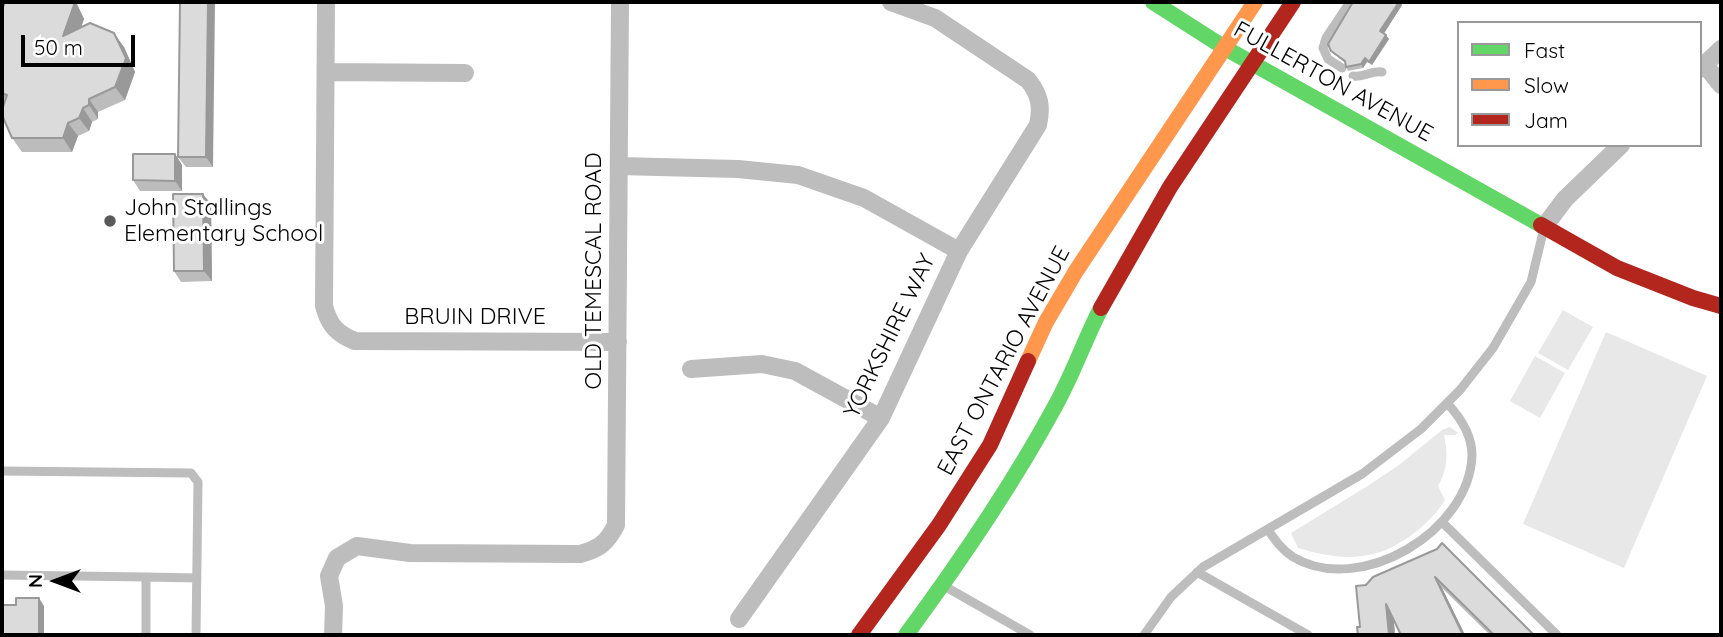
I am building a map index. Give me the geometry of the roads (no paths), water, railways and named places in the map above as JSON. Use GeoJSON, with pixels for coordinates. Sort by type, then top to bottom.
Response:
{"type":"FeatureCollection","features":[{"type":"Feature","properties":{"kind":"main road","name":"FULLERTON AVENUE"},"geometry":{"type":"LineString","coordinates":[[1153,2],[1224,48],[1617,268],[1721,306]]}},
{"type":"Feature","properties":{"kind":"main road","name":"EAST ONTARIO AVENUE"},"geometry":{"type":"LineString","coordinates":[[859,635],[939,525],[990,444],[1046,322],[1076,271],[1255,2]]}},
{"type":"Feature","properties":{"kind":"main road"},"geometry":{"type":"LineString","coordinates":[[906,635],[949,589],[1056,406],[1102,304],[1179,172],[1293,2]]}},
{"type":"Feature","properties":{"kind":"street"},"geometry":{"type":"LineString","coordinates":[[326,2],[326,72],[465,73]]}},
{"type":"Feature","properties":{"kind":"street","name":"OLD TEMESCAL ROAD"},"geometry":{"type":"LineString","coordinates":[[334,635],[334,606],[329,576],[337,558],[357,546],[411,553],[580,554],[596,550],[609,539],[616,525],[620,2]]}},
{"type":"Feature","properties":{"kind":"street"},"geometry":{"type":"LineString","coordinates":[[891,2],[934,18],[945,2]]}},
{"type":"Feature","properties":{"kind":"street","name":"YORKSHIRE WAY"},"geometry":{"type":"LineString","coordinates":[[739,619],[881,418],[959,251],[1038,125],[1040,99],[1028,80],[934,18]]}},
{"type":"Feature","properties":{"kind":"street"},"geometry":{"type":"LineString","coordinates":[[1721,49],[1702,67],[1721,85]]}},
{"type":"Feature","properties":{"kind":"street","name":"BRUIN DRIVE"},"geometry":{"type":"LineString","coordinates":[[326,72],[324,306],[327,319],[334,330],[355,341],[618,342]]}},
{"type":"Feature","properties":{"kind":"street"},"geometry":{"type":"LineString","coordinates":[[1544,227],[1565,199],[1619,147]]}},
{"type":"Feature","properties":{"kind":"street"},"geometry":{"type":"LineString","coordinates":[[619,166],[738,169],[797,175],[863,198],[959,251]]}},
{"type":"Feature","properties":{"kind":"street"},"geometry":{"type":"LineString","coordinates":[[691,369],[762,364],[795,371],[881,418]]}},
{"type":"Feature","properties":{"kind":"lane"},"geometry":{"type":"LineString","coordinates":[[1342,68],[1328,59],[1323,48],[1326,38],[1350,2]]}},
{"type":"Feature","properties":{"kind":"lane"},"geometry":{"type":"LineString","coordinates":[[1353,76],[1382,72]]}},
{"type":"Feature","properties":{"kind":"lane"},"geometry":{"type":"LineString","coordinates":[[1144,635],[1171,597],[1197,572],[1362,474],[1421,429],[1447,403],[1493,348],[1531,282],[1544,227]]}},
{"type":"Feature","properties":{"kind":"lane"},"geometry":{"type":"LineString","coordinates":[[1268,530],[1279,546],[1293,557],[1329,569],[1360,567],[1384,561],[1427,537],[1443,522],[1458,500],[1472,454],[1468,435],[1459,416],[1447,403]]}},
{"type":"Feature","properties":{"kind":"lane"},"geometry":{"type":"LineString","coordinates":[[2,471],[191,473],[198,482],[196,635]]}},
{"type":"Feature","properties":{"kind":"lane"},"geometry":{"type":"LineString","coordinates":[[1443,522],[1557,635]]}},
{"type":"Feature","properties":{"kind":"lane"},"geometry":{"type":"LineString","coordinates":[[1197,572],[1308,635]]}},
{"type":"Feature","properties":{"kind":"lane"},"geometry":{"type":"LineString","coordinates":[[2,575],[197,578]]}},
{"type":"Feature","properties":{"kind":"lane"},"geometry":{"type":"LineString","coordinates":[[146,577],[146,635]]}},
{"type":"Feature","properties":{"kind":"lane"},"geometry":{"type":"LineString","coordinates":[[949,589],[1030,635]]}},
{"type":"Feature","properties":{"kind":"place","name":"John Stallings Elementary School"},"geometry":{"type":"Point","coordinates":[110,221]}}]}
